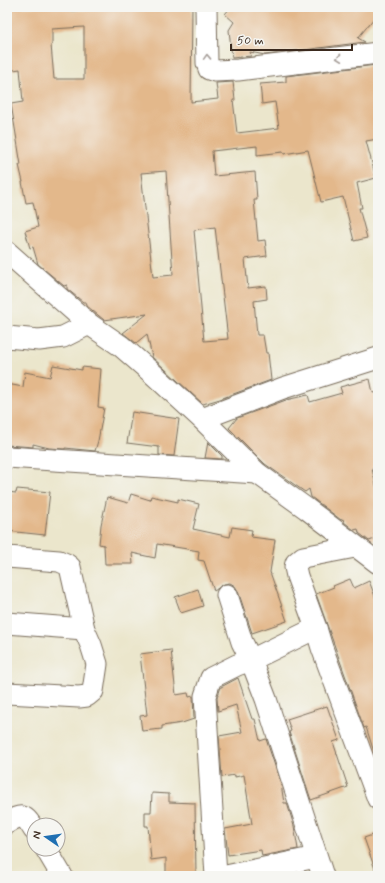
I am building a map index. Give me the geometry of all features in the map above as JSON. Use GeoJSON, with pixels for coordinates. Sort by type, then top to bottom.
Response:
{"type":"FeatureCollection","features":[{"type":"Feature","properties":{"kind":"street"},"geometry":{"type":"LineString","coordinates":[[206,7],[207,63],[209,69],[215,71],[238,70],[378,53]]}},
{"type":"Feature","properties":{"kind":"street"},"geometry":{"type":"LineString","coordinates":[[7,252],[90,324],[121,346],[202,418],[257,473],[378,563]]}},
{"type":"Feature","properties":{"kind":"street"},"geometry":{"type":"LineString","coordinates":[[7,337],[38,340],[63,337],[90,324]]}},
{"type":"Feature","properties":{"kind":"street"},"geometry":{"type":"LineString","coordinates":[[202,418],[283,388],[378,358]]}},
{"type":"Feature","properties":{"kind":"street"},"geometry":{"type":"LineString","coordinates":[[7,457],[257,473]]}},
{"type":"Feature","properties":{"kind":"street"},"geometry":{"type":"LineString","coordinates":[[355,547],[304,557],[296,563],[294,567],[378,800]]}},
{"type":"Feature","properties":{"kind":"street"},"geometry":{"type":"LineString","coordinates":[[7,557],[59,561],[70,567],[84,628],[97,664],[93,691],[87,696],[79,697],[7,692]]}},
{"type":"Feature","properties":{"kind":"street"},"geometry":{"type":"LineString","coordinates":[[226,876],[320,866],[266,699],[251,660],[242,642],[227,595]]}},
{"type":"Feature","properties":{"kind":"street"},"geometry":{"type":"LineString","coordinates":[[7,623],[84,628]]}},
{"type":"Feature","properties":{"kind":"street"},"geometry":{"type":"LineString","coordinates":[[216,876],[205,696],[211,678],[316,628]]}},
{"type":"Feature","properties":{"kind":"street"},"geometry":{"type":"LineString","coordinates":[[7,822],[17,816],[26,819]]}},
{"type":"Feature","properties":{"kind":"street"},"geometry":{"type":"LineString","coordinates":[[51,857],[62,876]]}},
{"type":"Feature","properties":{"kind":"building"},"geometry":{"type":"Polygon","coordinates":[[[7,7],[72,7],[72,11],[126,7],[192,7],[191,102],[218,99],[216,83],[233,82],[235,100],[233,100],[237,133],[279,128],[275,102],[262,104],[260,84],[286,82],[286,76],[376,65],[378,82],[378,139],[366,141],[376,178],[357,183],[362,208],[359,208],[367,238],[354,241],[343,197],[321,202],[308,150],[284,154],[283,152],[257,155],[257,146],[212,151],[214,176],[255,172],[257,200],[254,200],[258,241],[265,240],[267,256],[245,259],[248,288],[266,286],[267,299],[254,301],[257,335],[263,335],[266,353],[268,353],[271,380],[203,404],[152,357],[147,334],[136,343],[123,333],[147,314],[104,320],[87,306],[86,302],[83,302],[67,289],[67,285],[64,286],[38,264],[33,247],[30,248],[25,231],[38,227],[33,202],[26,203],[19,165],[21,165],[11,104],[23,102],[20,69],[7,71],[7,7]],[[84,27],[52,29],[51,45],[54,79],[84,79],[84,27]],[[166,171],[141,173],[153,277],[173,275],[166,171]],[[215,227],[194,230],[204,341],[228,339],[215,227]]]}},
{"type":"Feature","properties":{"kind":"building"},"geometry":{"type":"Polygon","coordinates":[[[231,7],[378,7],[378,13],[358,38],[365,42],[265,55],[250,52],[251,56],[232,58],[229,30],[234,22],[225,14],[231,7]]]}},
{"type":"Feature","properties":{"kind":"building"},"geometry":{"type":"Polygon","coordinates":[[[53,365],[82,370],[82,367],[101,369],[98,407],[104,408],[95,451],[49,448],[33,444],[33,447],[7,445],[7,384],[23,387],[25,372],[50,377],[53,365]]]}},
{"type":"Feature","properties":{"kind":"building"},"geometry":{"type":"Polygon","coordinates":[[[370,379],[373,393],[378,392],[378,467],[372,469],[378,493],[378,533],[374,534],[375,539],[369,541],[359,533],[358,529],[354,530],[344,522],[343,519],[341,520],[311,497],[309,489],[305,492],[265,464],[229,428],[237,418],[286,400],[308,395],[310,402],[342,393],[340,387],[370,379]]]}},
{"type":"Feature","properties":{"kind":"building"},"geometry":{"type":"Polygon","coordinates":[[[132,412],[179,419],[174,456],[159,455],[159,447],[127,443],[132,412]]]}},
{"type":"Feature","properties":{"kind":"building"},"geometry":{"type":"Polygon","coordinates":[[[208,442],[222,456],[222,459],[205,458],[208,442]]]}},
{"type":"Feature","properties":{"kind":"building"},"geometry":{"type":"Polygon","coordinates":[[[17,489],[50,492],[45,535],[7,531],[7,492],[16,493],[17,489]]]}},
{"type":"Feature","properties":{"kind":"building"},"geometry":{"type":"Polygon","coordinates":[[[131,494],[150,500],[151,496],[178,502],[178,499],[199,504],[193,529],[230,537],[232,527],[252,530],[251,537],[275,540],[270,572],[287,621],[252,633],[235,586],[230,583],[224,584],[214,591],[204,561],[198,560],[199,551],[157,544],[155,558],[132,553],[133,564],[105,564],[104,545],[99,544],[101,525],[107,497],[128,503],[131,494]]]}},
{"type":"Feature","properties":{"kind":"building"},"geometry":{"type":"Polygon","coordinates":[[[350,579],[354,588],[369,581],[378,604],[378,754],[375,755],[316,594],[350,579]]]}},
{"type":"Feature","properties":{"kind":"building"},"geometry":{"type":"Polygon","coordinates":[[[198,589],[203,606],[181,613],[175,597],[198,589]]]}},
{"type":"Feature","properties":{"kind":"building"},"geometry":{"type":"Polygon","coordinates":[[[171,650],[176,695],[188,693],[189,697],[193,696],[194,719],[182,723],[162,726],[162,729],[142,731],[140,716],[147,715],[140,654],[171,650]]]}},
{"type":"Feature","properties":{"kind":"building"},"geometry":{"type":"Polygon","coordinates":[[[238,678],[252,719],[255,719],[260,741],[266,739],[281,784],[284,803],[287,803],[294,826],[298,849],[262,856],[261,850],[228,855],[225,829],[252,824],[244,775],[222,777],[219,736],[242,732],[236,705],[218,711],[217,698],[221,687],[238,678]]]}},
{"type":"Feature","properties":{"kind":"building"},"geometry":{"type":"Polygon","coordinates":[[[327,706],[339,740],[333,742],[348,787],[311,800],[289,732],[291,731],[287,719],[327,706]]]}},
{"type":"Feature","properties":{"kind":"building"},"geometry":{"type":"Polygon","coordinates":[[[152,793],[169,794],[169,802],[195,803],[196,876],[166,876],[166,858],[151,860],[148,826],[145,826],[145,812],[151,812],[152,793]]]}},
{"type":"Feature","properties":{"kind":"building"},"geometry":{"type":"Polygon","coordinates":[[[378,833],[378,872],[376,872],[364,838],[378,833]]]}}]}
